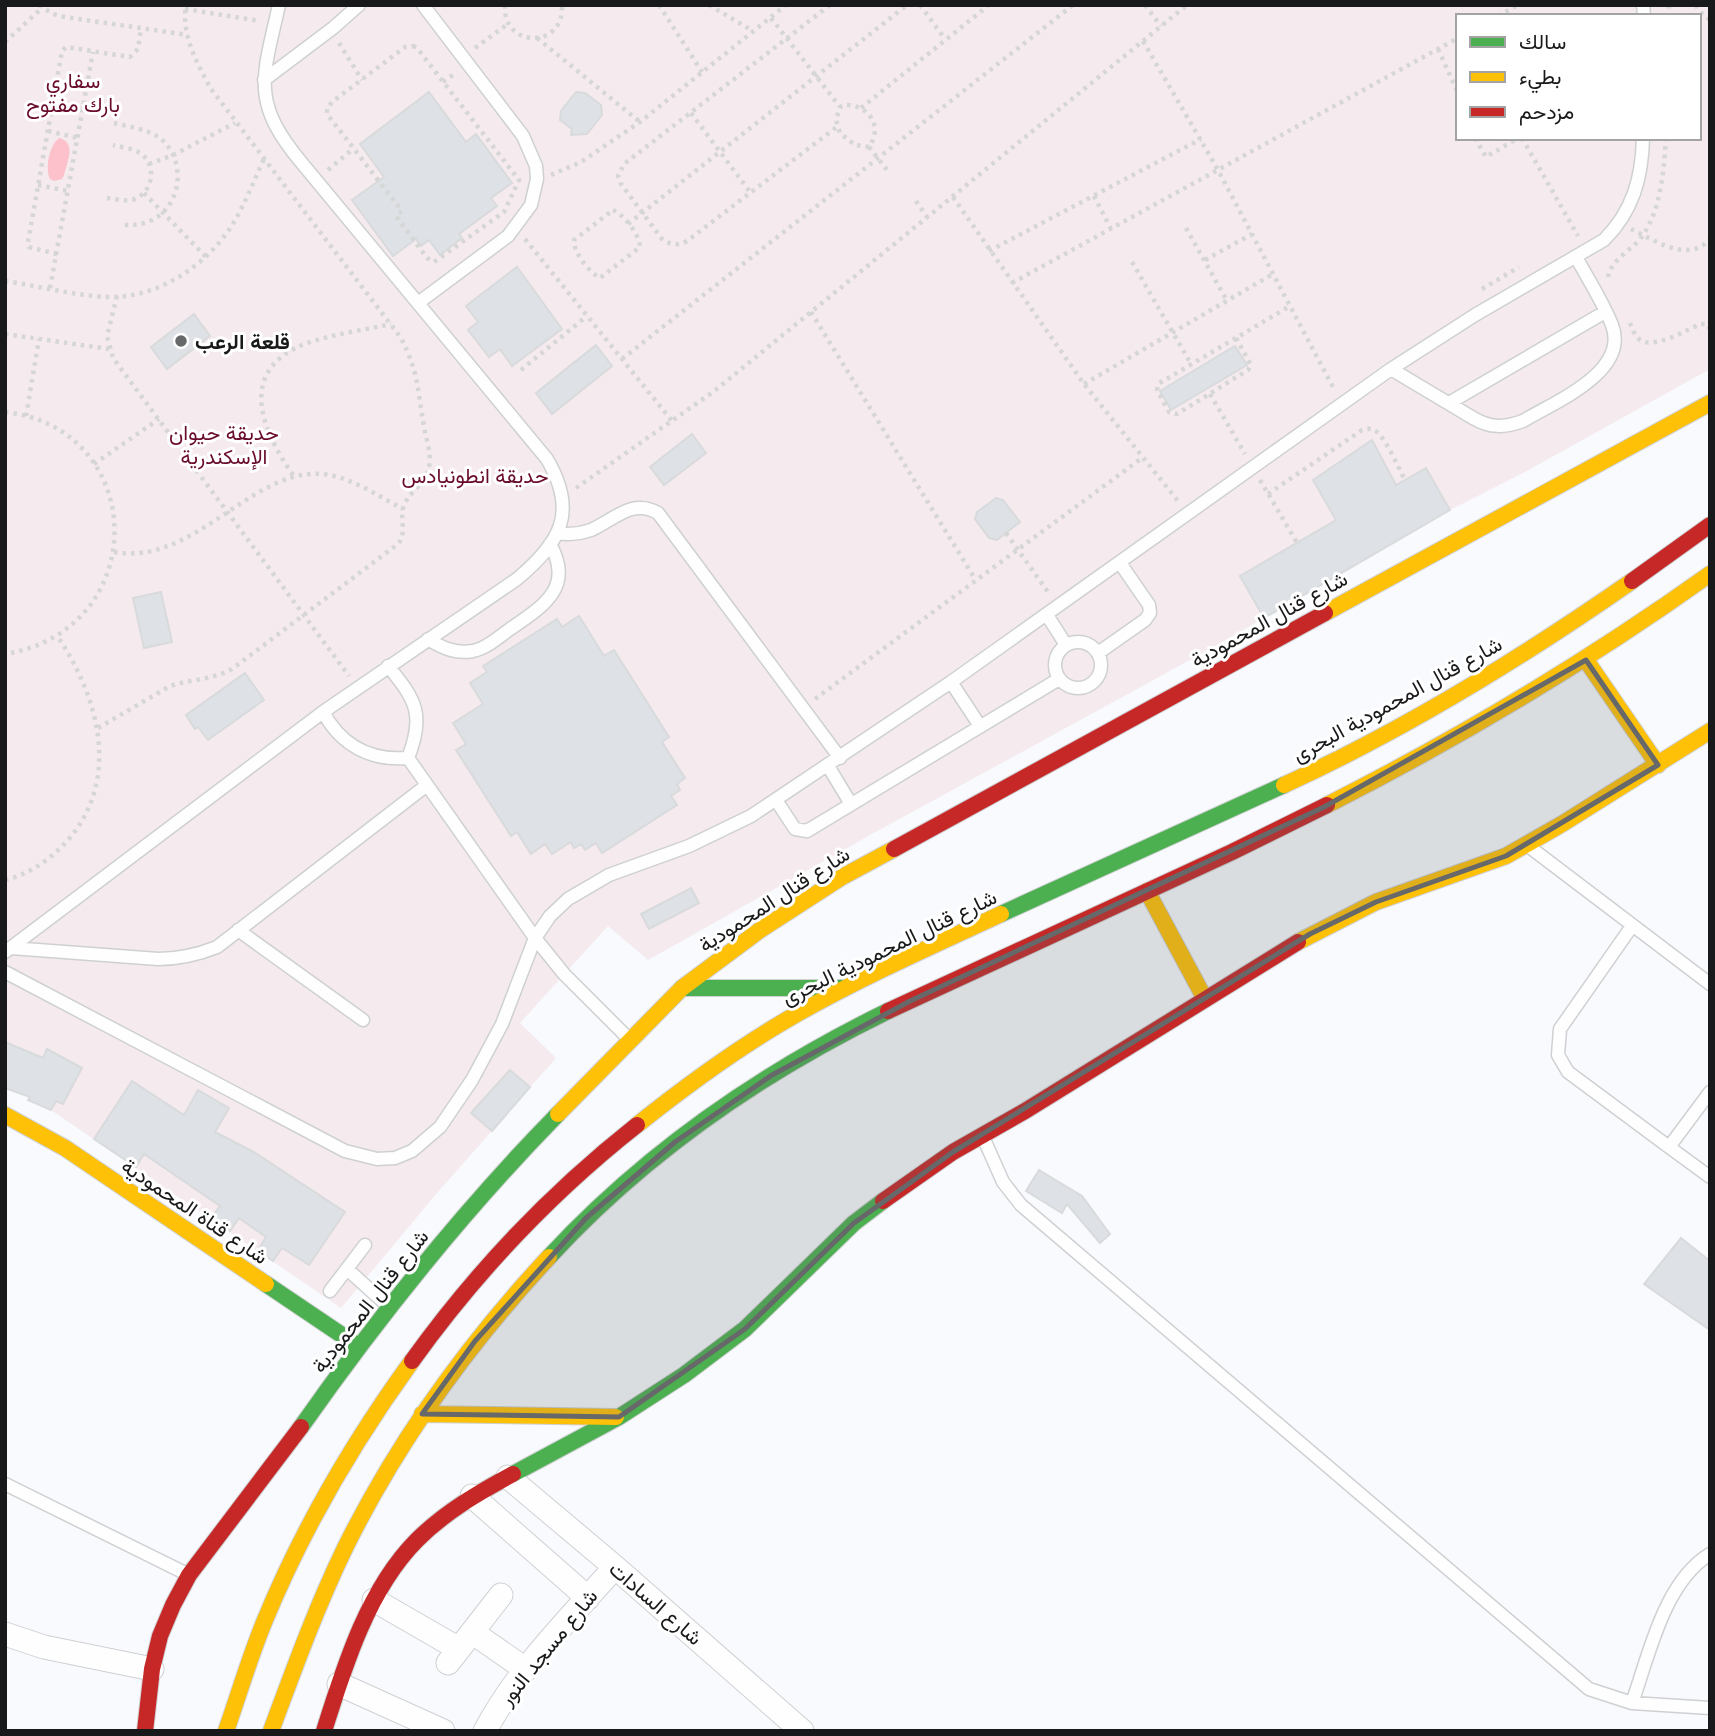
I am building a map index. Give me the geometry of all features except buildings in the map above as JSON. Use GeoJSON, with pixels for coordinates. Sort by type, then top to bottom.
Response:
{"type":"FeatureCollection","features":[{"type":"Feature","properties":{"kind":"main road","name":"شارع قنال المحمودية"},"geometry":{"type":"LineString","coordinates":[[145,1731],[152,1669],[160,1636],[189,1575],[291,1441],[358,1346],[422,1265],[513,1160],[682,988],[760,930],[842,877],[1710,403]]}},
{"type":"Feature","properties":{"kind":"main road","name":"شارع قنال المحمودية البحرى"},"geometry":{"type":"LineString","coordinates":[[226,1731],[265,1619],[313,1513],[385,1394],[476,1275],[556,1192],[644,1117],[741,1049],[844,988],[1303,776],[1433,707],[1558,631],[1710,525]]}},
{"type":"Feature","properties":{"kind":"main road"},"geometry":{"type":"LineString","coordinates":[[271,1731],[288,1679],[329,1577],[381,1479],[422,1414],[475,1340],[547,1257],[629,1179],[723,1107],[802,1058],[910,1001],[1301,818],[1413,761],[1586,660],[1710,574]]}},
{"type":"Feature","properties":{"kind":"main road"},"geometry":{"type":"LineString","coordinates":[[1586,660],[1658,765]]}},
{"type":"Feature","properties":{"kind":"main road"},"geometry":{"type":"LineString","coordinates":[[324,1731],[339,1684],[374,1600],[393,1569],[416,1541],[472,1496],[618,1417],[684,1375],[745,1329],[834,1241],[886,1197],[930,1166],[1279,952],[1343,917],[1410,889],[1506,856],[1710,731]]}},
{"type":"Feature","properties":{"kind":"main road"},"geometry":{"type":"LineString","coordinates":[[1147,891],[1205,999]]}},
{"type":"Feature","properties":{"kind":"main road"},"geometry":{"type":"LineString","coordinates":[[682,988],[844,988]]}},
{"type":"Feature","properties":{"kind":"main road","name":"شارع قناة المحمودية"},"geometry":{"type":"LineString","coordinates":[[5,1115],[65,1148],[358,1346]]}},
{"type":"Feature","properties":{"kind":"main road"},"geometry":{"type":"LineString","coordinates":[[422,1414],[618,1417]]}},
{"type":"Feature","properties":{"kind":"street","name":"شارع السادات"},"geometry":{"type":"LineString","coordinates":[[508,1477],[802,1731]]}},
{"type":"Feature","properties":{"kind":"street"},"geometry":{"type":"LineString","coordinates":[[472,1496],[588,1598]]}},
{"type":"Feature","properties":{"kind":"street","name":"شارع مسجد النور"},"geometry":{"type":"LineString","coordinates":[[485,1731],[500,1703],[525,1669],[615,1567]]}},
{"type":"Feature","properties":{"kind":"street"},"geometry":{"type":"LineString","coordinates":[[460,1648],[501,1595]]}},
{"type":"Feature","properties":{"kind":"street"},"geometry":{"type":"LineString","coordinates":[[374,1600],[460,1648],[525,1669]]}},
{"type":"Feature","properties":{"kind":"street"},"geometry":{"type":"LineString","coordinates":[[5,1634],[44,1647],[152,1669]]}},
{"type":"Feature","properties":{"kind":"street"},"geometry":{"type":"LineString","coordinates":[[339,1684],[443,1731]]}},
{"type":"Feature","properties":{"kind":"lane"},"geometry":{"type":"LineString","coordinates":[[8,950],[323,712],[517,579],[535,564],[554,539],[561,522],[563,497],[556,474],[547,459],[315,180],[272,123],[266,105],[264,80],[279,5]]}},
{"type":"Feature","properties":{"kind":"lane"},"geometry":{"type":"LineString","coordinates":[[264,80],[359,5]]}},
{"type":"Feature","properties":{"kind":"lane"},"geometry":{"type":"LineString","coordinates":[[418,303],[500,243],[516,228],[531,205],[537,179],[536,166],[523,136],[423,5]]}},
{"type":"Feature","properties":{"kind":"lane"},"geometry":{"type":"LineString","coordinates":[[5,972],[337,1147],[377,1159],[395,1158],[412,1151],[440,1127],[472,1080],[502,1024],[535,938],[550,916],[568,899],[609,875],[721,832],[776,800],[1047,615],[1391,369],[1475,315],[1604,240],[1620,223],[1629,208],[1641,175],[1643,140]]}},
{"type":"Feature","properties":{"kind":"lane"},"geometry":{"type":"LineString","coordinates":[[1391,369],[1484,424],[1497,427],[1523,421],[1593,379],[1613,353],[1615,339],[1612,326],[1576,257]]}},
{"type":"Feature","properties":{"kind":"lane"},"geometry":{"type":"LineString","coordinates":[[1449,403],[1605,312]]}},
{"type":"Feature","properties":{"kind":"lane"},"geometry":{"type":"LineString","coordinates":[[554,539],[592,530],[634,507],[643,506],[658,513],[840,758]]}},
{"type":"Feature","properties":{"kind":"lane"},"geometry":{"type":"LineString","coordinates":[[428,639],[449,650],[473,651],[485,647],[538,610],[551,597],[558,580],[554,539]]}},
{"type":"Feature","properties":{"kind":"lane"},"geometry":{"type":"LineString","coordinates":[[1098,653],[1145,620],[1150,613],[1149,605],[1120,563]]}},
{"type":"Feature","properties":{"kind":"lane"},"geometry":{"type":"LineString","coordinates":[[1047,615],[1066,645]]}},
{"type":"Feature","properties":{"kind":"lane"},"geometry":{"type":"LineString","coordinates":[[1083,643],[1098,653],[1101,668],[1094,682],[1079,689],[1064,684],[1055,672],[1056,656],[1066,645],[1083,643]]}},
{"type":"Feature","properties":{"kind":"lane"},"geometry":{"type":"LineString","coordinates":[[388,666],[410,694],[417,712],[416,732],[408,758]]}},
{"type":"Feature","properties":{"kind":"lane"},"geometry":{"type":"LineString","coordinates":[[776,800],[792,825],[803,832],[1059,679]]}},
{"type":"Feature","properties":{"kind":"lane"},"geometry":{"type":"LineString","coordinates":[[951,682],[980,726]]}},
{"type":"Feature","properties":{"kind":"lane"},"geometry":{"type":"LineString","coordinates":[[323,712],[337,734],[358,750],[382,758],[408,758]]}},
{"type":"Feature","properties":{"kind":"lane"},"geometry":{"type":"LineString","coordinates":[[408,758],[535,938],[564,974],[631,1040]]}},
{"type":"Feature","properties":{"kind":"lane"},"geometry":{"type":"LineString","coordinates":[[828,766],[851,804]]}},
{"type":"Feature","properties":{"kind":"lane"},"geometry":{"type":"LineString","coordinates":[[8,950],[173,959],[203,953],[217,947],[427,785]]}},
{"type":"Feature","properties":{"kind":"lane"},"geometry":{"type":"LineString","coordinates":[[1527,845],[1710,984]]}},
{"type":"Feature","properties":{"kind":"lane"},"geometry":{"type":"LineString","coordinates":[[1632,926],[1560,1029],[1558,1055],[1568,1072],[1710,1177]]}},
{"type":"Feature","properties":{"kind":"lane"},"geometry":{"type":"LineString","coordinates":[[238,930],[363,1020]]}},
{"type":"Feature","properties":{"kind":"lane"},"geometry":{"type":"LineString","coordinates":[[1669,1147],[1710,1092]]}},
{"type":"Feature","properties":{"kind":"lane"},"geometry":{"type":"LineString","coordinates":[[982,1136],[1003,1182],[1021,1205],[1588,1689],[1632,1703],[1710,1708]]}},
{"type":"Feature","properties":{"kind":"lane"},"geometry":{"type":"LineString","coordinates":[[330,1291],[365,1245]]}},
{"type":"Feature","properties":{"kind":"lane"},"geometry":{"type":"LineString","coordinates":[[346,1269],[389,1307]]}},
{"type":"Feature","properties":{"kind":"lane"},"geometry":{"type":"LineString","coordinates":[[5,1484],[189,1575]]}},
{"type":"Feature","properties":{"kind":"lane"},"geometry":{"type":"LineString","coordinates":[[1632,1703],[1663,1613],[1694,1564],[1710,1554]]}},
{"type":"Feature","properties":{"kind":"path"},"geometry":{"type":"LineString","coordinates":[[505,5],[508,24],[521,36],[537,38],[553,31],[562,17],[564,6]]}},
{"type":"Feature","properties":{"kind":"path"},"geometry":{"type":"LineString","coordinates":[[659,5],[702,72]]}},
{"type":"Feature","properties":{"kind":"path"},"geometry":{"type":"LineString","coordinates":[[709,5],[753,31]]}},
{"type":"Feature","properties":{"kind":"path"},"geometry":{"type":"LineString","coordinates":[[537,179],[574,166],[640,122],[786,5]]}},
{"type":"Feature","properties":{"kind":"path"},"geometry":{"type":"LineString","coordinates":[[830,5],[624,164],[618,171],[621,184],[662,239],[669,244],[678,244],[838,127]]}},
{"type":"Feature","properties":{"kind":"path"},"geometry":{"type":"LineString","coordinates":[[628,224],[907,5]]}},
{"type":"Feature","properties":{"kind":"path"},"geometry":{"type":"LineString","coordinates":[[920,5],[945,39]]}},
{"type":"Feature","properties":{"kind":"path"},"geometry":{"type":"LineString","coordinates":[[861,108],[989,5]]}},
{"type":"Feature","properties":{"kind":"path"},"geometry":{"type":"LineString","coordinates":[[622,359],[1073,5]]}},
{"type":"Feature","properties":{"kind":"path"},"geometry":{"type":"LineString","coordinates":[[1145,5],[1161,26]]}},
{"type":"Feature","properties":{"kind":"path"},"geometry":{"type":"LineString","coordinates":[[563,497],[713,392],[1187,5]]}},
{"type":"Feature","properties":{"kind":"path"},"geometry":{"type":"LineString","coordinates":[[1502,14],[1518,5]]}},
{"type":"Feature","properties":{"kind":"path"},"geometry":{"type":"LineString","coordinates":[[1696,5],[1710,20]]}},
{"type":"Feature","properties":{"kind":"path"},"geometry":{"type":"LineString","coordinates":[[5,42],[40,6],[65,17],[188,35]]}},
{"type":"Feature","properties":{"kind":"path"},"geometry":{"type":"LineString","coordinates":[[98,728],[170,686],[208,679],[232,669],[398,544],[403,533],[403,509],[411,493],[424,480],[430,461],[419,385],[401,338],[211,89],[195,58],[188,35],[185,7],[274,24]]}},
{"type":"Feature","properties":{"kind":"path"},"geometry":{"type":"LineString","coordinates":[[771,18],[840,107]]}},
{"type":"Feature","properties":{"kind":"path"},"geometry":{"type":"LineString","coordinates":[[462,57],[508,24]]}},
{"type":"Feature","properties":{"kind":"path"},"geometry":{"type":"LineString","coordinates":[[57,254],[33,250],[28,245],[63,49],[66,47],[122,57],[134,55],[138,48],[141,28]]}},
{"type":"Feature","properties":{"kind":"path"},"geometry":{"type":"LineString","coordinates":[[537,38],[640,122]]}},
{"type":"Feature","properties":{"kind":"path"},"geometry":{"type":"LineString","coordinates":[[1012,283],[1456,39]]}},
{"type":"Feature","properties":{"kind":"path"},"geometry":{"type":"LineString","coordinates":[[1143,41],[1201,139],[1334,389]]}},
{"type":"Feature","properties":{"kind":"path"},"geometry":{"type":"LineString","coordinates":[[413,46],[420,51],[519,180],[504,212],[438,261],[430,261],[396,216],[402,211],[354,148],[327,114],[329,105],[405,47],[413,46]]}},
{"type":"Feature","properties":{"kind":"path"},"geometry":{"type":"LineString","coordinates":[[1437,49],[1456,89]]}},
{"type":"Feature","properties":{"kind":"path"},"geometry":{"type":"LineString","coordinates":[[50,288],[93,52]]}},
{"type":"Feature","properties":{"kind":"path"},"geometry":{"type":"LineString","coordinates":[[53,104],[83,109]]}},
{"type":"Feature","properties":{"kind":"path"},"geometry":{"type":"LineString","coordinates":[[840,107],[854,105],[867,112],[875,126],[873,141],[869,147]]}},
{"type":"Feature","properties":{"kind":"path"},"geometry":{"type":"LineString","coordinates":[[840,107],[837,113],[838,127],[849,142],[869,147],[888,171]]}},
{"type":"Feature","properties":{"kind":"path"},"geometry":{"type":"LineString","coordinates":[[691,113],[750,192]]}},
{"type":"Feature","properties":{"kind":"path"},"geometry":{"type":"LineString","coordinates":[[114,123],[151,133],[167,146],[173,155],[178,181],[174,198],[164,212],[148,223],[124,225]]}},
{"type":"Feature","properties":{"kind":"path"},"geometry":{"type":"LineString","coordinates":[[149,164],[173,155],[235,123]]}},
{"type":"Feature","properties":{"kind":"path"},"geometry":{"type":"LineString","coordinates":[[48,131],[78,138]]}},
{"type":"Feature","properties":{"kind":"path"},"geometry":{"type":"LineString","coordinates":[[989,251],[1201,139]]}},
{"type":"Feature","properties":{"kind":"path"},"geometry":{"type":"LineString","coordinates":[[1476,140],[1486,157],[1516,140]]}},
{"type":"Feature","properties":{"kind":"path"},"geometry":{"type":"LineString","coordinates":[[1521,140],[1578,236]]}},
{"type":"Feature","properties":{"kind":"path"},"geometry":{"type":"LineString","coordinates":[[1610,282],[1609,270],[1644,235],[1650,224],[1660,188],[1666,140]]}},
{"type":"Feature","properties":{"kind":"path"},"geometry":{"type":"LineString","coordinates":[[107,198],[127,201],[144,193],[151,179],[149,164],[141,153],[113,145]]}},
{"type":"Feature","properties":{"kind":"path"},"geometry":{"type":"LineString","coordinates":[[315,180],[354,148]]}},
{"type":"Feature","properties":{"kind":"path"},"geometry":{"type":"LineString","coordinates":[[5,281],[87,295],[125,296],[177,278],[206,257],[235,220],[264,159]]}},
{"type":"Feature","properties":{"kind":"path"},"geometry":{"type":"LineString","coordinates":[[38,186],[68,191]]}},
{"type":"Feature","properties":{"kind":"path"},"geometry":{"type":"LineString","coordinates":[[144,193],[206,257]]}},
{"type":"Feature","properties":{"kind":"path"},"geometry":{"type":"LineString","coordinates":[[1094,196],[1111,229]]}},
{"type":"Feature","properties":{"kind":"path"},"geometry":{"type":"LineString","coordinates":[[953,197],[1084,384],[1178,501]]}},
{"type":"Feature","properties":{"kind":"path"},"geometry":{"type":"LineString","coordinates":[[916,201],[927,217]]}},
{"type":"Feature","properties":{"kind":"path"},"geometry":{"type":"LineString","coordinates":[[617,211],[628,224],[639,240],[640,247],[604,276],[597,277],[574,248],[574,240],[609,212],[617,211]]}},
{"type":"Feature","properties":{"kind":"path"},"geometry":{"type":"LineString","coordinates":[[1620,223],[1684,250],[1709,242]]}},
{"type":"Feature","properties":{"kind":"path"},"geometry":{"type":"LineString","coordinates":[[516,228],[672,421]]}},
{"type":"Feature","properties":{"kind":"path"},"geometry":{"type":"LineString","coordinates":[[1186,228],[1226,299]]}},
{"type":"Feature","properties":{"kind":"path"},"geometry":{"type":"LineString","coordinates":[[1205,260],[1252,234]]}},
{"type":"Feature","properties":{"kind":"path"},"geometry":{"type":"LineString","coordinates":[[1132,262],[1191,365]]}},
{"type":"Feature","properties":{"kind":"path"},"geometry":{"type":"LineString","coordinates":[[1084,384],[1273,274]]}},
{"type":"Feature","properties":{"kind":"path"},"geometry":{"type":"LineString","coordinates":[[117,296],[109,324],[109,349],[118,366],[358,688]]}},
{"type":"Feature","properties":{"kind":"path"},"geometry":{"type":"LineString","coordinates":[[1236,338],[1250,362],[1250,368],[1177,414],[1171,415],[1157,385],[1191,365],[1236,338],[1290,306]]}},
{"type":"Feature","properties":{"kind":"path"},"geometry":{"type":"LineString","coordinates":[[811,312],[975,579]]}},
{"type":"Feature","properties":{"kind":"path"},"geometry":{"type":"LineString","coordinates":[[521,370],[587,316]]}},
{"type":"Feature","properties":{"kind":"path"},"geometry":{"type":"LineString","coordinates":[[1628,320],[1637,338],[1647,343],[1656,343],[1701,324],[1707,324],[1710,329]]}},
{"type":"Feature","properties":{"kind":"path"},"geometry":{"type":"LineString","coordinates":[[293,475],[272,440],[261,410],[262,388],[272,368],[287,353],[307,344],[391,324]]}},
{"type":"Feature","properties":{"kind":"path"},"geometry":{"type":"LineString","coordinates":[[5,334],[109,349]]}},
{"type":"Feature","properties":{"kind":"path"},"geometry":{"type":"LineString","coordinates":[[26,416],[38,339]]}},
{"type":"Feature","properties":{"kind":"path"},"geometry":{"type":"LineString","coordinates":[[5,412],[26,416],[57,429],[83,451],[103,480],[114,515],[114,552],[107,577],[95,600],[84,614],[58,636],[41,645],[5,654]]}},
{"type":"Feature","properties":{"kind":"path"},"geometry":{"type":"LineString","coordinates":[[94,464],[159,419]]}},
{"type":"Feature","properties":{"kind":"path"},"geometry":{"type":"LineString","coordinates":[[1268,494],[1362,430],[1368,429],[1381,436],[1405,480]]}},
{"type":"Feature","properties":{"kind":"path"},"geometry":{"type":"LineString","coordinates":[[803,708],[1142,458]]}},
{"type":"Feature","properties":{"kind":"path"},"geometry":{"type":"LineString","coordinates":[[114,552],[141,554],[166,548],[293,475],[330,475],[346,480],[403,509]]}},
{"type":"Feature","properties":{"kind":"path"},"geometry":{"type":"LineString","coordinates":[[1006,533],[1048,592]]}},
{"type":"Feature","properties":{"kind":"path"},"geometry":{"type":"LineString","coordinates":[[5,880],[30,871],[62,847],[80,823],[93,797],[98,778],[101,758],[92,703],[83,680],[58,636]]}},
{"type":"Feature","properties":{"kind":"highlighted area"},"geometry":{"type":"Polygon","coordinates":[[[1586,660],[1658,765],[1506,856],[1376,902],[1310,934],[953,1152],[854,1223],[745,1329],[619,1417],[422,1414],[475,1341],[586,1218],[675,1142],[772,1075],[910,1001],[1324,807],[1586,660]]]}},
{"type":"Feature","properties":{"kind":"green space","name":"حديقة انطونيادس"},"geometry":{"type":"Polygon","coordinates":[[[5,5],[1710,5],[1710,369],[1525,472],[1450,510],[1219,644],[648,960],[608,926],[520,1023],[556,1058],[431,1200],[341,1308],[51,1110],[28,1100],[29,1097],[5,1088],[5,5]]]}},
{"type":"Feature","properties":{"kind":"shaded area"},"geometry":{"type":"Polygon","coordinates":[[[59,138],[68,144],[69,154],[62,179],[54,181],[50,179],[48,163],[50,152],[59,138]]]}},
{"type":"Feature","properties":{"kind":"traffic: fast"},"geometry":{"type":"LineString","coordinates":[[1001,914],[1284,785]]}},
{"type":"Feature","properties":{"kind":"traffic: fast"},"geometry":{"type":"LineString","coordinates":[[682,988],[842,988]]}},
{"type":"Feature","properties":{"kind":"traffic: fast"},"geometry":{"type":"LineString","coordinates":[[549,1257],[624,1184],[707,1118],[796,1061],[888,1011]]}},
{"type":"Feature","properties":{"kind":"traffic: fast"},"geometry":{"type":"LineString","coordinates":[[301,1427],[423,1265],[489,1188],[558,1114]]}},
{"type":"Feature","properties":{"kind":"traffic: fast"},"geometry":{"type":"LineString","coordinates":[[513,1474],[619,1417],[684,1375],[745,1329],[854,1223],[883,1201]]}},
{"type":"Feature","properties":{"kind":"traffic: fast"},"geometry":{"type":"LineString","coordinates":[[266,1284],[358,1346]]}},
{"type":"Feature","properties":{"kind":"traffic: slow"},"geometry":{"type":"LineString","coordinates":[[1325,613],[1710,403]]}},
{"type":"Feature","properties":{"kind":"traffic: slow"},"geometry":{"type":"LineString","coordinates":[[1327,805],[1523,697],[1710,574]]}},
{"type":"Feature","properties":{"kind":"traffic: slow"},"geometry":{"type":"LineString","coordinates":[[1284,785],[1419,716],[1549,637],[1632,581]]}},
{"type":"Feature","properties":{"kind":"traffic: slow"},"geometry":{"type":"LineString","coordinates":[[1586,660],[1658,765]]}},
{"type":"Feature","properties":{"kind":"traffic: slow"},"geometry":{"type":"LineString","coordinates":[[1298,942],[1376,902],[1506,856],[1710,731]]}},
{"type":"Feature","properties":{"kind":"traffic: slow"},"geometry":{"type":"LineString","coordinates":[[558,1114],[682,988],[760,930],[842,877],[894,849]]}},
{"type":"Feature","properties":{"kind":"traffic: slow"},"geometry":{"type":"LineString","coordinates":[[1147,891],[1205,999]]}},
{"type":"Feature","properties":{"kind":"traffic: slow"},"geometry":{"type":"LineString","coordinates":[[637,1125],[714,1067],[795,1015],[871,975],[1001,914]]}},
{"type":"Feature","properties":{"kind":"traffic: slow"},"geometry":{"type":"LineString","coordinates":[[5,1115],[65,1148],[266,1284]]}},
{"type":"Feature","properties":{"kind":"traffic: slow"},"geometry":{"type":"LineString","coordinates":[[271,1731],[334,1571],[388,1470],[411,1432],[463,1359],[549,1257]]}},
{"type":"Feature","properties":{"kind":"traffic: slow"},"geometry":{"type":"LineString","coordinates":[[226,1731],[260,1634],[296,1552],[350,1454],[412,1361]]}},
{"type":"Feature","properties":{"kind":"traffic: slow"},"geometry":{"type":"LineString","coordinates":[[422,1414],[616,1417]]}},
{"type":"Feature","properties":{"kind":"traffic: jam"},"geometry":{"type":"LineString","coordinates":[[1632,581],[1710,525]]}},
{"type":"Feature","properties":{"kind":"traffic: jam"},"geometry":{"type":"LineString","coordinates":[[894,849],[1325,613]]}},
{"type":"Feature","properties":{"kind":"traffic: jam"},"geometry":{"type":"LineString","coordinates":[[888,1011],[1232,852],[1327,805]]}},
{"type":"Feature","properties":{"kind":"traffic: jam"},"geometry":{"type":"LineString","coordinates":[[883,1201],[953,1152],[1025,1111],[1298,942]]}},
{"type":"Feature","properties":{"kind":"traffic: jam"},"geometry":{"type":"LineString","coordinates":[[412,1361],[462,1296],[517,1235],[575,1178],[637,1125]]}},
{"type":"Feature","properties":{"kind":"traffic: jam"},"geometry":{"type":"LineString","coordinates":[[145,1731],[152,1669],[160,1636],[173,1605],[189,1575],[301,1427]]}},
{"type":"Feature","properties":{"kind":"traffic: jam"},"geometry":{"type":"LineString","coordinates":[[324,1731],[349,1655],[371,1605],[400,1560],[417,1540],[450,1512],[513,1474]]}},
{"type":"Feature","properties":{"kind":"place","name":"قلعة الرعب"},"geometry":{"type":"Point","coordinates":[181,341]}},
{"type":"Feature","properties":{"kind":"park label","name":"سفاري بارك مفتوح"},"geometry":{"type":"Point","coordinates":[73,92]}},
{"type":"Feature","properties":{"kind":"park label","name":"حديقة حيوان الإسكندرية"},"geometry":{"type":"Point","coordinates":[224,444]}}]}
